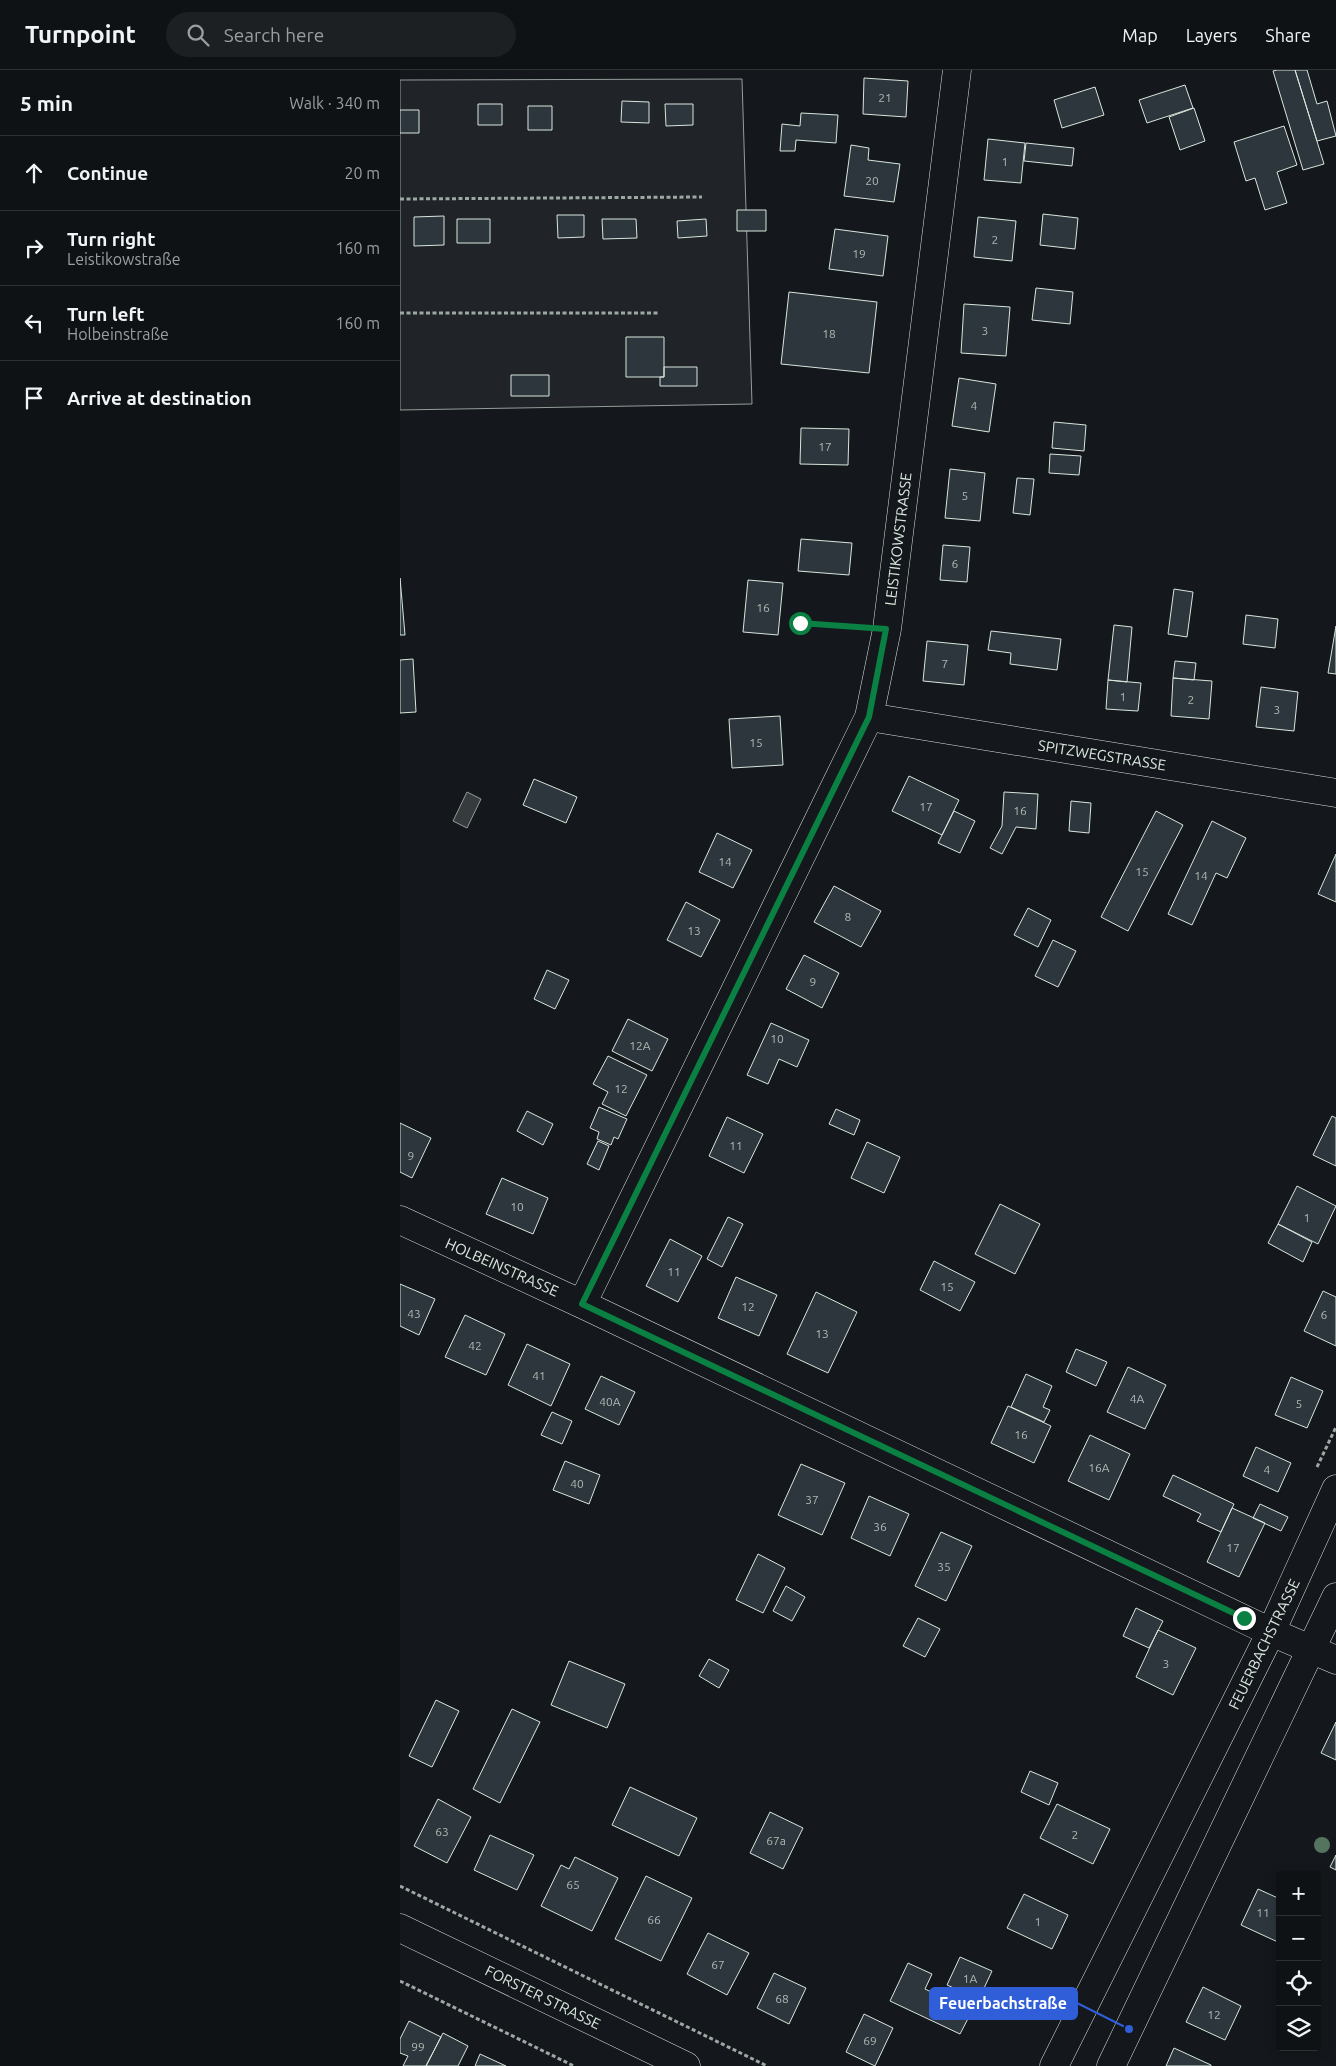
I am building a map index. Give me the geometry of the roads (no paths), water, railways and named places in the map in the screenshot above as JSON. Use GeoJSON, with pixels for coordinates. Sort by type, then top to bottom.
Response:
{"type":"FeatureCollection","features":[{"type":"Feature","properties":{"kind":"street","name":"LEISTIKOWSTRASSE"},"geometry":{"type":"LineString","coordinates":[[582,1304],[869,717],[886,629],[957,70]]}},
{"type":"Feature","properties":{"kind":"street","name":"SPITZWEGSTRASSE"},"geometry":{"type":"LineString","coordinates":[[869,717],[1336,793]]}},
{"type":"Feature","properties":{"kind":"street","name":"HOLBEINSTRASSE"},"geometry":{"type":"LineString","coordinates":[[400,1220],[582,1304],[1271,1632],[1336,1660]]}},
{"type":"Feature","properties":{"kind":"street","name":"FEUERBACHSTRASSE"},"geometry":{"type":"LineString","coordinates":[[1054,2066],[1271,1632],[1336,1489]]}},
{"type":"Feature","properties":{"kind":"street"},"geometry":{"type":"LineString","coordinates":[[1111,2066],[1336,1597]]}},
{"type":"Feature","properties":{"kind":"street","name":"FORSTER STRASSE"},"geometry":{"type":"LineString","coordinates":[[400,1928],[686,2066]]}},
{"type":"Feature","properties":{"kind":"place","name":"Feuerbachstraße"},"geometry":{"type":"Point","coordinates":[1129,2029]}}]}
